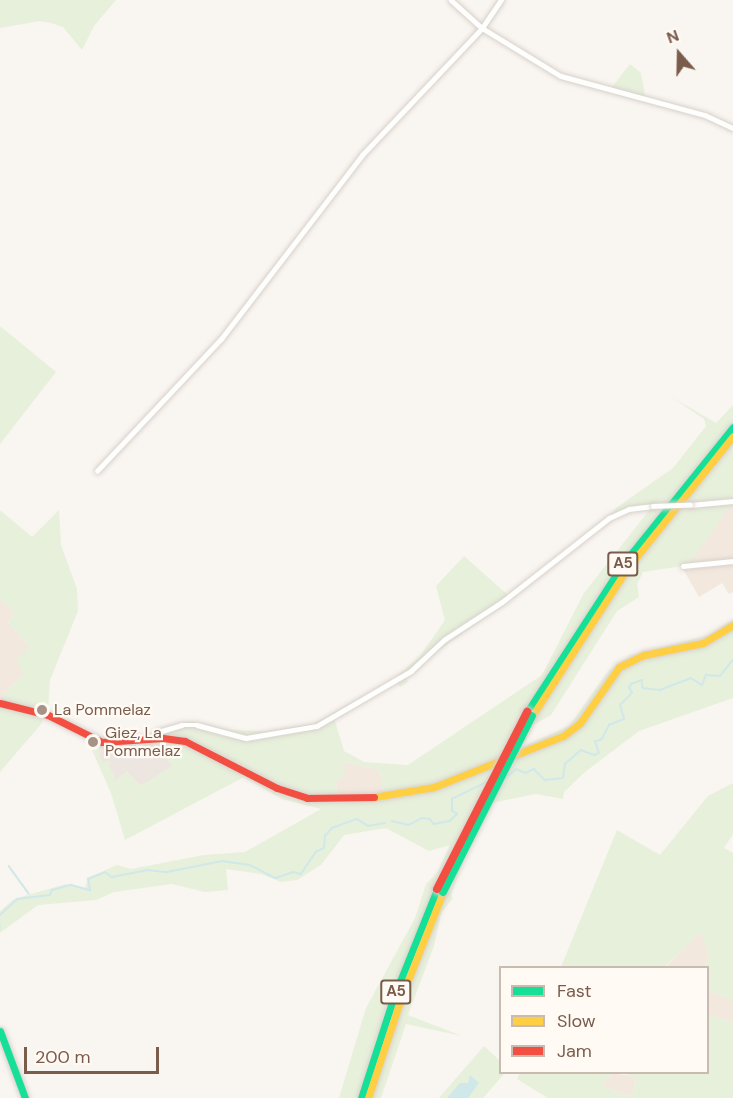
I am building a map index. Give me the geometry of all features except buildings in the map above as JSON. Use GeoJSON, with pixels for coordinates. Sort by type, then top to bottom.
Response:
{"type":"FeatureCollection","features":[{"type":"Feature","properties":{"kind":"main road","name":"A5"},"geometry":{"type":"LineString","coordinates":[[361,1098],[394,996],[440,890],[529,714],[629,555],[733,427]]}},
{"type":"Feature","properties":{"kind":"main road","name":"A5"},"geometry":{"type":"LineString","coordinates":[[529,714],[627,570],[733,436]]}},
{"type":"Feature","properties":{"kind":"main road"},"geometry":{"type":"LineString","coordinates":[[0,703],[48,716],[102,742],[152,739],[185,741],[277,788],[326,801],[412,794],[476,771],[568,733],[586,715],[612,673],[627,662],[699,644],[733,625]]}},
{"type":"Feature","properties":{"kind":"main road","name":"A5"},"geometry":{"type":"LineString","coordinates":[[368,1098],[400,998],[440,890]]}},
{"type":"Feature","properties":{"kind":"main road"},"geometry":{"type":"LineString","coordinates":[[0,1031],[25,1098]]}},
{"type":"Feature","properties":{"kind":"street"},"geometry":{"type":"LineString","coordinates":[[451,0],[482,28],[561,76],[705,115],[733,128]]}},
{"type":"Feature","properties":{"kind":"street"},"geometry":{"type":"LineString","coordinates":[[98,471],[221,339],[362,155],[482,28],[501,0]]}},
{"type":"Feature","properties":{"kind":"street"},"geometry":{"type":"LineString","coordinates":[[152,739],[158,732],[182,725],[197,725],[246,738],[316,726],[411,671],[444,640],[502,602],[609,518],[629,509],[733,501]]}},
{"type":"Feature","properties":{"kind":"street"},"geometry":{"type":"LineString","coordinates":[[682,566],[733,561]]}},
{"type":"Feature","properties":{"kind":"shaded area"},"geometry":{"type":"Polygon","coordinates":[[[733,501],[733,592],[729,594],[722,583],[699,597],[683,569],[733,501]]]}},
{"type":"Feature","properties":{"kind":"shaded area"},"geometry":{"type":"Polygon","coordinates":[[[0,599],[15,613],[8,622],[30,647],[24,674],[7,690],[0,705],[0,599]]]}},
{"type":"Feature","properties":{"kind":"shaded area"},"geometry":{"type":"Polygon","coordinates":[[[87,737],[137,745],[152,743],[173,766],[141,786],[127,772],[113,782],[111,779],[115,776],[108,766],[110,763],[103,764],[98,754],[102,751],[87,737]]]}},
{"type":"Feature","properties":{"kind":"shaded area"},"geometry":{"type":"Polygon","coordinates":[[[343,762],[380,770],[384,798],[337,801],[336,782],[344,776],[343,762]]]}},
{"type":"Feature","properties":{"kind":"shaded area"},"geometry":{"type":"Polygon","coordinates":[[[701,931],[709,954],[705,966],[667,966],[701,931]]]}},
{"type":"Feature","properties":{"kind":"shaded area"},"geometry":{"type":"Polygon","coordinates":[[[709,990],[733,1001],[733,1023],[709,1014],[709,990]]]}},
{"type":"Feature","properties":{"kind":"shaded area"},"geometry":{"type":"Polygon","coordinates":[[[611,1074],[637,1077],[631,1097],[602,1086],[611,1074]]]}},
{"type":"Feature","properties":{"kind":"green space"},"geometry":{"type":"Polygon","coordinates":[[[0,0],[116,0],[94,26],[82,50],[63,27],[51,23],[40,21],[0,28],[0,0]]]}},
{"type":"Feature","properties":{"kind":"green space"},"geometry":{"type":"Polygon","coordinates":[[[630,64],[641,73],[646,101],[609,91],[630,64]]]}},
{"type":"Feature","properties":{"kind":"green space"},"geometry":{"type":"Polygon","coordinates":[[[0,326],[56,372],[0,444],[0,326]]]}},
{"type":"Feature","properties":{"kind":"green space"},"geometry":{"type":"Polygon","coordinates":[[[670,396],[716,423],[733,405],[733,501],[689,565],[643,572],[637,584],[639,597],[617,611],[551,715],[535,724],[522,747],[569,726],[609,670],[631,655],[709,635],[733,619],[733,698],[639,731],[585,772],[564,792],[563,799],[536,794],[491,803],[467,851],[451,896],[453,898],[441,913],[434,946],[408,1015],[462,1036],[406,1024],[381,1098],[339,1098],[366,1008],[415,918],[426,884],[437,873],[450,845],[429,851],[386,828],[344,835],[321,865],[297,880],[281,882],[261,874],[226,869],[228,890],[205,892],[172,884],[114,892],[96,900],[38,905],[0,933],[0,911],[14,899],[66,884],[85,888],[88,878],[117,865],[131,869],[204,855],[245,852],[321,809],[282,799],[244,777],[125,840],[111,793],[88,741],[103,751],[98,754],[103,763],[109,760],[111,763],[108,766],[115,776],[113,782],[127,771],[141,786],[172,766],[152,743],[109,742],[42,714],[42,723],[0,772],[0,705],[7,690],[24,674],[16,659],[30,647],[8,622],[15,613],[0,599],[0,510],[32,537],[59,510],[61,545],[77,589],[78,611],[50,680],[48,711],[83,731],[110,739],[138,736],[190,721],[230,730],[265,731],[313,724],[395,678],[420,656],[445,620],[436,586],[464,556],[509,596],[515,592],[517,595],[438,651],[406,678],[408,682],[400,687],[396,681],[334,718],[344,751],[364,762],[408,765],[542,675],[584,593],[651,508],[629,509],[602,523],[616,508],[673,468],[706,426],[704,419],[670,396]],[[343,762],[345,776],[336,782],[337,801],[384,798],[380,770],[343,762]]]}},
{"type":"Feature","properties":{"kind":"green space"},"geometry":{"type":"Polygon","coordinates":[[[733,783],[733,834],[724,848],[733,853],[733,1001],[709,990],[709,966],[705,966],[709,954],[701,932],[666,966],[561,966],[617,830],[660,855],[708,796],[733,783]]]}},
{"type":"Feature","properties":{"kind":"green space"},"geometry":{"type":"Polygon","coordinates":[[[709,1014],[733,1023],[733,1098],[548,1098],[517,1079],[520,1074],[611,1074],[602,1086],[631,1097],[637,1078],[625,1074],[709,1074],[709,1014]]]}},
{"type":"Feature","properties":{"kind":"green space"},"geometry":{"type":"Polygon","coordinates":[[[484,1046],[499,1060],[499,1074],[504,1074],[483,1098],[439,1098],[484,1046]]]}},
{"type":"Feature","properties":{"kind":"water"},"geometry":{"type":"Polygon","coordinates":[[[470,1075],[479,1083],[468,1098],[447,1098],[460,1083],[468,1083],[470,1075]]]}},
{"type":"Feature","properties":{"kind":"waterway"},"geometry":{"type":"LineString","coordinates":[[506,778],[516,769],[526,773],[534,769],[545,780],[563,778],[565,764],[581,750],[594,755],[599,753],[595,742],[602,739],[609,725],[624,719],[620,705],[632,693],[629,688],[631,684],[642,680],[643,688],[660,690],[691,678],[702,685],[706,675],[720,676],[733,660]]}},
{"type":"Feature","properties":{"kind":"waterway"},"geometry":{"type":"LineString","coordinates":[[392,821],[409,825],[422,818],[430,819],[434,824],[450,821],[457,814],[452,811],[452,799],[487,782]]}},
{"type":"Feature","properties":{"kind":"waterway"},"geometry":{"type":"LineString","coordinates":[[0,915],[17,899],[50,895],[52,890],[71,885],[90,890],[88,879],[105,872],[112,877],[147,870],[167,872],[222,861],[250,865],[276,878],[293,872],[301,874],[316,852],[324,848],[325,836],[332,828],[357,819],[368,826],[385,823]]}},
{"type":"Feature","properties":{"kind":"waterway"},"geometry":{"type":"LineString","coordinates":[[9,866],[29,894]]}},
{"type":"Feature","properties":{"kind":"waterway"},"geometry":{"type":"LineString","coordinates":[[0,924],[0,929]]}},
{"type":"Feature","properties":{"kind":"traffic: fast"},"geometry":{"type":"LineString","coordinates":[[527,712],[622,565],[733,427]]}},
{"type":"Feature","properties":{"kind":"traffic: fast"},"geometry":{"type":"LineString","coordinates":[[443,892],[532,716]]}},
{"type":"Feature","properties":{"kind":"traffic: fast"},"geometry":{"type":"LineString","coordinates":[[361,1098],[394,996],[437,889]]}},
{"type":"Feature","properties":{"kind":"traffic: fast"},"geometry":{"type":"LineString","coordinates":[[0,1031],[25,1098]]}},
{"type":"Feature","properties":{"kind":"traffic: slow"},"geometry":{"type":"LineString","coordinates":[[532,716],[626,570],[733,436]]}},
{"type":"Feature","properties":{"kind":"traffic: slow"},"geometry":{"type":"LineString","coordinates":[[374,797],[434,787],[563,736],[580,723],[619,667],[644,655],[703,643],[733,625]]}},
{"type":"Feature","properties":{"kind":"traffic: slow"},"geometry":{"type":"LineString","coordinates":[[368,1098],[401,998],[443,892]]}},
{"type":"Feature","properties":{"kind":"traffic: jam"},"geometry":{"type":"LineString","coordinates":[[0,703],[48,715],[102,742],[163,738],[185,741],[277,788],[307,798],[374,797]]}},
{"type":"Feature","properties":{"kind":"traffic: jam"},"geometry":{"type":"LineString","coordinates":[[437,889],[527,712]]}},
{"type":"Feature","properties":{"kind":"place","name":"La Pommelaz"},"geometry":{"type":"Point","coordinates":[42,710]}},
{"type":"Feature","properties":{"kind":"place","name":"Giez, La Pommelaz"},"geometry":{"type":"Point","coordinates":[93,742]}}]}
